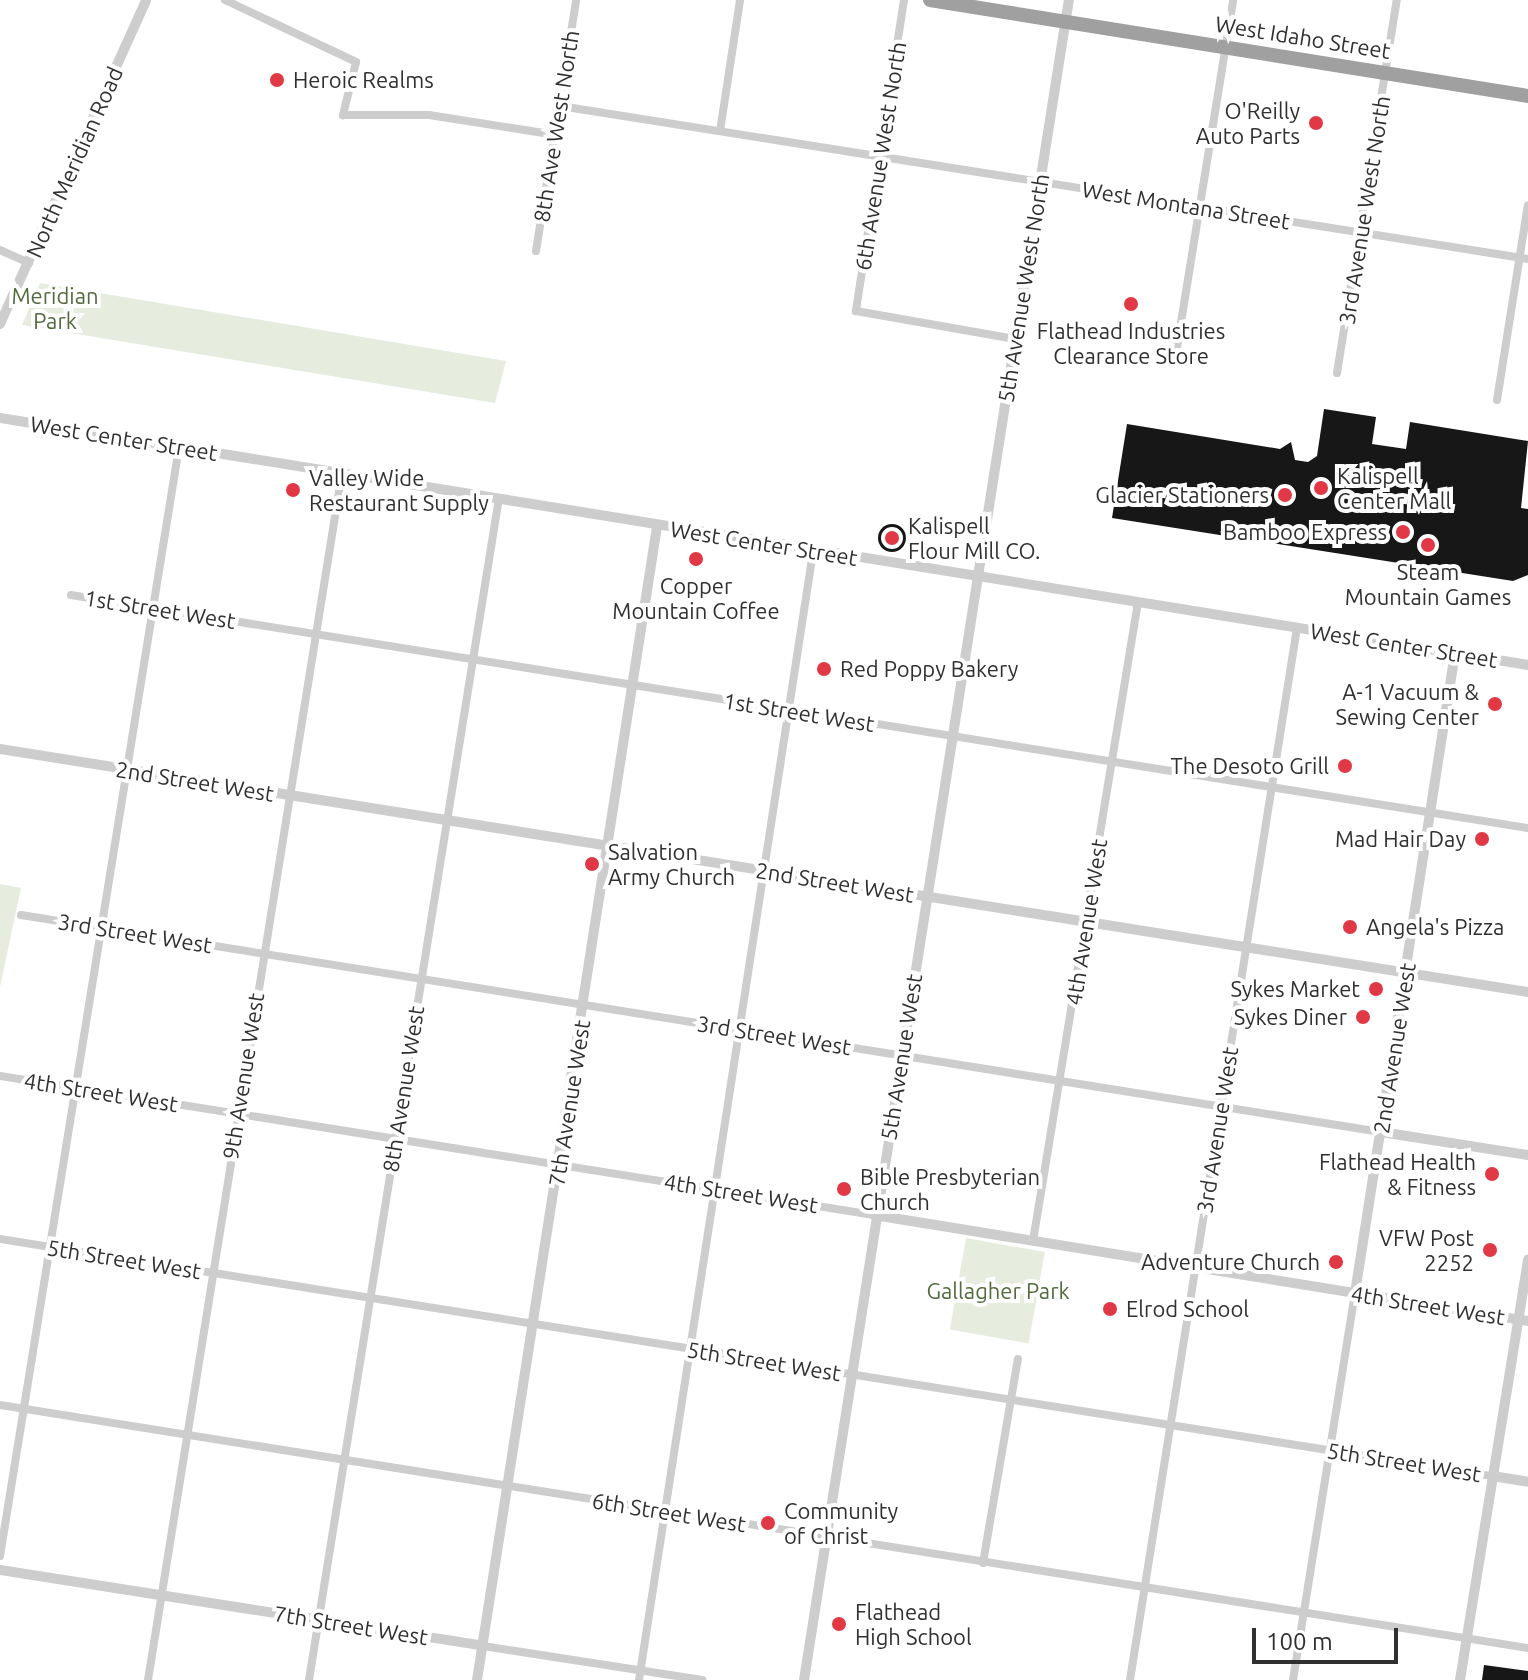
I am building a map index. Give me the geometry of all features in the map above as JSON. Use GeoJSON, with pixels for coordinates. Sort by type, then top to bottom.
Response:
{"type":"FeatureCollection","features":[{"type":"Feature","properties":{"kind":"highway","name":"West Idaho Street"},"geometry":{"type":"LineString","coordinates":[[930,0],[1528,96]]}},
{"type":"Feature","properties":{"kind":"street","name":"North Meridian Road"},"geometry":{"type":"LineString","coordinates":[[0,323],[146,0]]}},
{"type":"Feature","properties":{"kind":"street"},"geometry":{"type":"LineString","coordinates":[[225,0],[356,62],[343,115],[429,115],[556,135]]}},
{"type":"Feature","properties":{"kind":"street","name":"8th Ave West North"},"geometry":{"type":"LineString","coordinates":[[536,251],[576,0]]}},
{"type":"Feature","properties":{"kind":"street"},"geometry":{"type":"LineString","coordinates":[[720,131],[740,0]]}},
{"type":"Feature","properties":{"kind":"street","name":"6th Avenue West North"},"geometry":{"type":"LineString","coordinates":[[904,0],[856,311],[1014,339]]}},
{"type":"Feature","properties":{"kind":"street","name":"5th Avenue West North"},"geometry":{"type":"LineString","coordinates":[[977,576],[1069,0]]}},
{"type":"Feature","properties":{"kind":"street"},"geometry":{"type":"LineString","coordinates":[[1177,347],[1233,0]]}},
{"type":"Feature","properties":{"kind":"street","name":"3rd Avenue West North"},"geometry":{"type":"LineString","coordinates":[[1337,373],[1397,0]]}},
{"type":"Feature","properties":{"kind":"street","name":"West Montana Street"},"geometry":{"type":"LineString","coordinates":[[560,106],[1524,258]]}},
{"type":"Feature","properties":{"kind":"street"},"geometry":{"type":"LineString","coordinates":[[1497,400],[1524,258],[1528,205]]}},
{"type":"Feature","properties":{"kind":"street"},"geometry":{"type":"LineString","coordinates":[[0,250],[29,263]]}},
{"type":"Feature","properties":{"kind":"street","name":"West Center Street"},"geometry":{"type":"LineString","coordinates":[[0,418],[813,552],[1528,665]]}},
{"type":"Feature","properties":{"kind":"street"},"geometry":{"type":"LineString","coordinates":[[0,1556],[179,447]]}},
{"type":"Feature","properties":{"kind":"street","name":"9th Avenue West"},"geometry":{"type":"LineString","coordinates":[[148,1680],[312,633],[342,473]]}},
{"type":"Feature","properties":{"kind":"street","name":"8th Avenue West"},"geometry":{"type":"LineString","coordinates":[[309,1680],[499,498]]}},
{"type":"Feature","properties":{"kind":"street","name":"7th Avenue West"},"geometry":{"type":"LineString","coordinates":[[477,1680],[657,526]]}},
{"type":"Feature","properties":{"kind":"street"},"geometry":{"type":"LineString","coordinates":[[640,1675],[767,872],[813,552]]}},
{"type":"Feature","properties":{"kind":"street","name":"5th Avenue West"},"geometry":{"type":"LineString","coordinates":[[804,1680],[874,1215],[977,576]]}},
{"type":"Feature","properties":{"kind":"street","name":"1st Street West"},"geometry":{"type":"LineString","coordinates":[[71,595],[1528,828]]}},
{"type":"Feature","properties":{"kind":"street","name":"4th Avenue West"},"geometry":{"type":"LineString","coordinates":[[1033,1241],[1138,602]]}},
{"type":"Feature","properties":{"kind":"street","name":"3rd Avenue West"},"geometry":{"type":"LineString","coordinates":[[1130,1680],[1297,628]]}},
{"type":"Feature","properties":{"kind":"street","name":"2nd Avenue West"},"geometry":{"type":"LineString","coordinates":[[1293,1680],[1455,653]]}},
{"type":"Feature","properties":{"kind":"street","name":"2nd Street West"},"geometry":{"type":"LineString","coordinates":[[0,749],[1528,992]]}},
{"type":"Feature","properties":{"kind":"street","name":"3rd Street West"},"geometry":{"type":"LineString","coordinates":[[21,915],[1528,1155]]}},
{"type":"Feature","properties":{"kind":"street","name":"4th Street West"},"geometry":{"type":"LineString","coordinates":[[0,1076],[1523,1321]]}},
{"type":"Feature","properties":{"kind":"street","name":"5th Street West"},"geometry":{"type":"LineString","coordinates":[[0,1239],[1528,1482]]}},
{"type":"Feature","properties":{"kind":"street"},"geometry":{"type":"LineString","coordinates":[[1460,1680],[1492,1476],[1523,1321],[1528,1259]]}},
{"type":"Feature","properties":{"kind":"street"},"geometry":{"type":"LineString","coordinates":[[983,1563],[1018,1359]]}},
{"type":"Feature","properties":{"kind":"street","name":"6th Street West"},"geometry":{"type":"LineString","coordinates":[[0,1405],[1528,1648]]}},
{"type":"Feature","properties":{"kind":"street","name":"7th Street West"},"geometry":{"type":"LineString","coordinates":[[0,1570],[483,1646],[640,1675],[702,1680]]}},
{"type":"Feature","properties":{"kind":"green space","name":"Meridian Park"},"geometry":{"type":"Polygon","coordinates":[[[40,283],[506,361],[495,403],[22,325],[40,283]]]}},
{"type":"Feature","properties":{"kind":"green space"},"geometry":{"type":"Polygon","coordinates":[[[0,884],[21,888],[0,987],[0,884]]]}},
{"type":"Feature","properties":{"kind":"green space","name":"Gallagher Park"},"geometry":{"type":"Polygon","coordinates":[[[966,1238],[1045,1252],[1029,1343],[950,1330],[966,1238]]]}},
{"type":"Feature","properties":{"kind":"building","name":"Kalispell Center Mall"},"geometry":{"type":"Polygon","coordinates":[[[1324,409],[1376,417],[1372,444],[1406,449],[1410,422],[1528,441],[1521,508],[1528,509],[1528,575],[1513,581],[1112,518],[1127,424],[1280,449],[1291,442],[1295,460],[1308,462],[1317,456],[1324,409]]]}},
{"type":"Feature","properties":{"kind":"building","name":"Kalispell Flour Mill CO."},"geometry":{"type":"Polygon","coordinates":[[[892,524],[902,528],[906,538],[902,548],[892,552],[882,548],[878,538],[882,528],[892,524]]]}},
{"type":"Feature","properties":{"kind":"building"},"geometry":{"type":"Polygon","coordinates":[[[1484,1665],[1528,1671],[1528,1680],[1482,1680],[1484,1665]]]}},
{"type":"Feature","properties":{"kind":"place","name":"Heroic Realms"},"geometry":{"type":"Point","coordinates":[277,80]}},
{"type":"Feature","properties":{"kind":"place","name":"O'Reilly Auto Parts"},"geometry":{"type":"Point","coordinates":[1316,123]}},
{"type":"Feature","properties":{"kind":"place","name":"Flathead Industries Clearance Store"},"geometry":{"type":"Point","coordinates":[1131,304]}},
{"type":"Feature","properties":{"kind":"place","name":"Kalispell Center Mall"},"geometry":{"type":"Point","coordinates":[1321,488]}},
{"type":"Feature","properties":{"kind":"place","name":"Valley Wide Restaurant Supply"},"geometry":{"type":"Point","coordinates":[293,490]}},
{"type":"Feature","properties":{"kind":"place","name":"Glacier Stationers"},"geometry":{"type":"Point","coordinates":[1285,495]}},
{"type":"Feature","properties":{"kind":"place","name":"Bamboo Express"},"geometry":{"type":"Point","coordinates":[1403,532]}},
{"type":"Feature","properties":{"kind":"place","name":"Kalispell Flour Mill CO."},"geometry":{"type":"Point","coordinates":[892,538]}},
{"type":"Feature","properties":{"kind":"place","name":"Steam Mountain Games"},"geometry":{"type":"Point","coordinates":[1428,545]}},
{"type":"Feature","properties":{"kind":"place","name":"Copper Mountain Coffee"},"geometry":{"type":"Point","coordinates":[696,559]}},
{"type":"Feature","properties":{"kind":"place","name":"Red Poppy Bakery"},"geometry":{"type":"Point","coordinates":[824,669]}},
{"type":"Feature","properties":{"kind":"place","name":"A-1 Vacuum & Sewing Center"},"geometry":{"type":"Point","coordinates":[1495,704]}},
{"type":"Feature","properties":{"kind":"place","name":"The Desoto Grill"},"geometry":{"type":"Point","coordinates":[1345,766]}},
{"type":"Feature","properties":{"kind":"place","name":"Mad Hair Day"},"geometry":{"type":"Point","coordinates":[1482,839]}},
{"type":"Feature","properties":{"kind":"place","name":"Salvation Army Church"},"geometry":{"type":"Point","coordinates":[592,864]}},
{"type":"Feature","properties":{"kind":"place","name":"Angela's Pizza"},"geometry":{"type":"Point","coordinates":[1350,927]}},
{"type":"Feature","properties":{"kind":"place","name":"Sykes Market"},"geometry":{"type":"Point","coordinates":[1376,989]}},
{"type":"Feature","properties":{"kind":"place","name":"Sykes Diner"},"geometry":{"type":"Point","coordinates":[1363,1017]}},
{"type":"Feature","properties":{"kind":"place","name":"Flathead Health & Fitness"},"geometry":{"type":"Point","coordinates":[1492,1174]}},
{"type":"Feature","properties":{"kind":"place","name":"Bible Presbyterian Church"},"geometry":{"type":"Point","coordinates":[844,1189]}},
{"type":"Feature","properties":{"kind":"place","name":"VFW Post 2252"},"geometry":{"type":"Point","coordinates":[1490,1250]}},
{"type":"Feature","properties":{"kind":"place","name":"Adventure Church"},"geometry":{"type":"Point","coordinates":[1336,1262]}},
{"type":"Feature","properties":{"kind":"place","name":"Elrod School"},"geometry":{"type":"Point","coordinates":[1110,1309]}},
{"type":"Feature","properties":{"kind":"place","name":"Community of Christ"},"geometry":{"type":"Point","coordinates":[768,1523]}},
{"type":"Feature","properties":{"kind":"place","name":"Flathead High School"},"geometry":{"type":"Point","coordinates":[839,1624]}}]}
